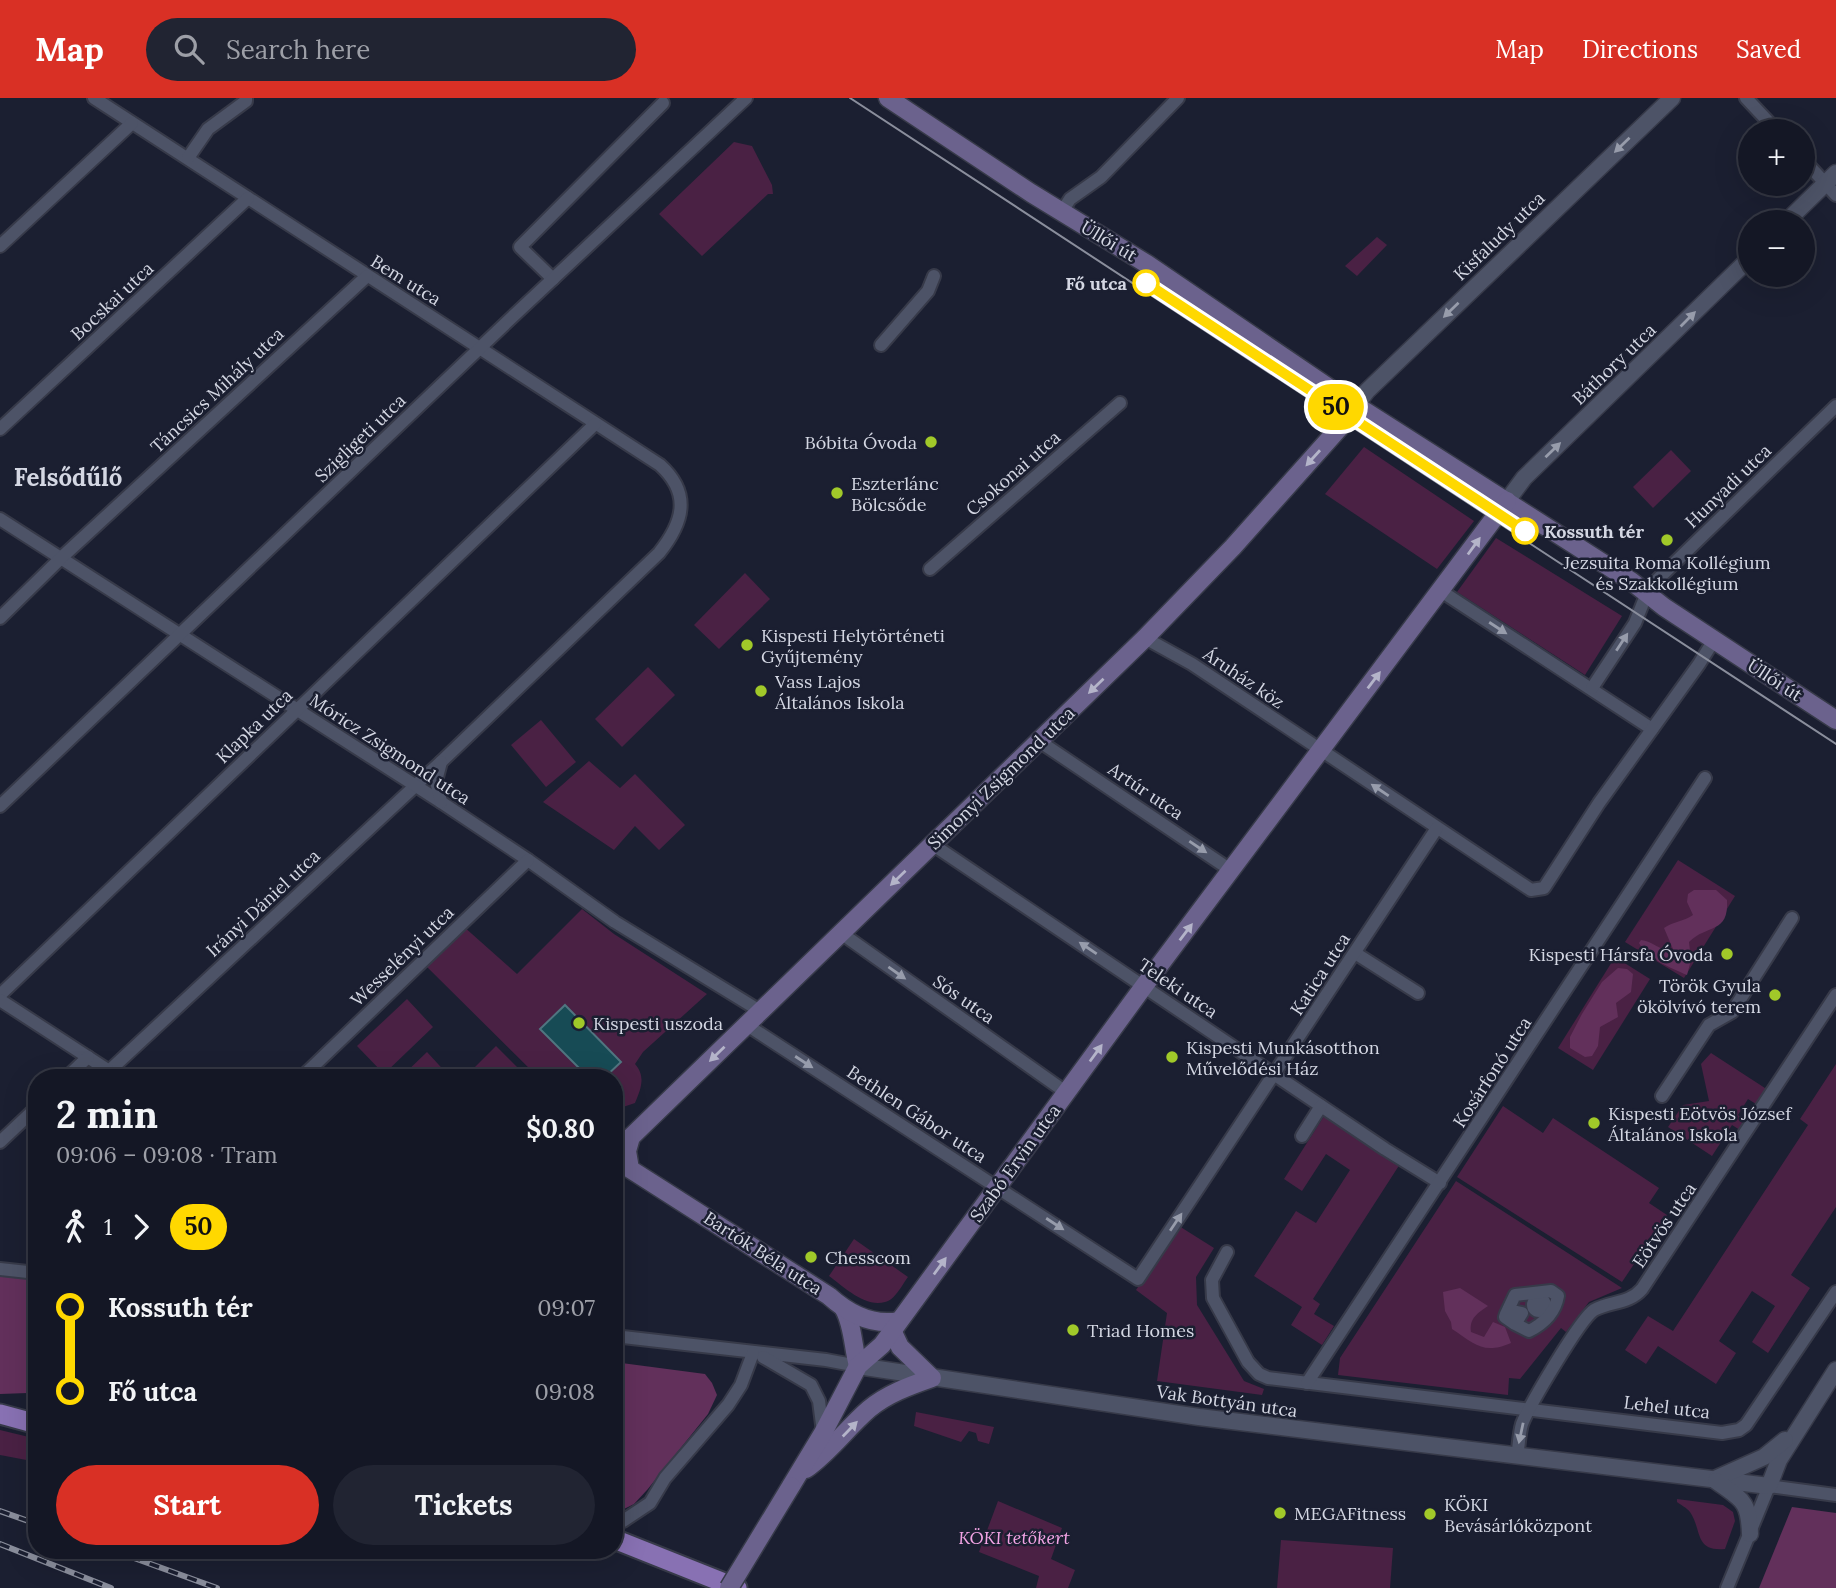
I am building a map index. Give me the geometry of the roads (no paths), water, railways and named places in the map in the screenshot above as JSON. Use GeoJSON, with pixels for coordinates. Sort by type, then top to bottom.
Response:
{"type":"FeatureCollection","features":[{"type":"Feature","properties":{"kind":"main road","name":"Üllői út"},"geometry":{"type":"LineString","coordinates":[[888,98],[1061,213],[1147,264],[1356,405],[1507,500],[1836,720]]}},
{"type":"Feature","properties":{"kind":"main road","name":"Simonyi Zsigmond utca"},"geometry":{"type":"LineString","coordinates":[[631,1137],[1145,638],[1233,547],[1341,426],[1356,405]]}},
{"type":"Feature","properties":{"kind":"main road"},"geometry":{"type":"LineString","coordinates":[[1321,751],[1507,500]]}},
{"type":"Feature","properties":{"kind":"main road","name":"Szabó Ervin utca"},"geometry":{"type":"LineString","coordinates":[[729,1588],[823,1433],[858,1366],[882,1345],[1144,986],[1321,751]]}},
{"type":"Feature","properties":{"kind":"main road","name":"Bartók Béla utca"},"geometry":{"type":"LineString","coordinates":[[631,1137],[627,1151],[631,1168],[830,1296],[844,1309],[881,1323],[896,1325]]}},
{"type":"Feature","properties":{"kind":"main road"},"geometry":{"type":"LineString","coordinates":[[844,1309],[850,1319],[851,1338],[858,1366]]}},
{"type":"Feature","properties":{"kind":"main road"},"geometry":{"type":"LineString","coordinates":[[795,1480],[884,1398],[932,1378],[894,1339],[896,1325]]}},
{"type":"Feature","properties":{"kind":"main road"},"geometry":{"type":"LineString","coordinates":[[0,1414],[28,1422]]}},
{"type":"Feature","properties":{"kind":"main road"},"geometry":{"type":"LineString","coordinates":[[623,1543],[737,1588]]}},
{"type":"Feature","properties":{"kind":"street","name":"Bem utca"},"geometry":{"type":"LineString","coordinates":[[94,98],[481,347],[667,471],[678,488],[682,505]]}},
{"type":"Feature","properties":{"kind":"street"},"geometry":{"type":"LineString","coordinates":[[188,158],[208,129],[246,101],[246,98]]}},
{"type":"Feature","properties":{"kind":"street","name":"Szigligeti utca"},"geometry":{"type":"LineString","coordinates":[[0,806],[746,98]]}},
{"type":"Feature","properties":{"kind":"street"},"geometry":{"type":"LineString","coordinates":[[1061,213],[1070,199],[1101,177],[1178,98]]}},
{"type":"Feature","properties":{"kind":"street","name":"Kisfaludy utca"},"geometry":{"type":"LineString","coordinates":[[1356,405],[1672,98]]}},
{"type":"Feature","properties":{"kind":"street"},"geometry":{"type":"LineString","coordinates":[[1746,98],[1766,119]]}},
{"type":"Feature","properties":{"kind":"street"},"geometry":{"type":"LineString","coordinates":[[553,279],[520,247],[663,103]]}},
{"type":"Feature","properties":{"kind":"street"},"geometry":{"type":"LineString","coordinates":[[0,246],[132,123]]}},
{"type":"Feature","properties":{"kind":"street"},"geometry":{"type":"LineString","coordinates":[[1801,210],[1833,184],[1815,169]]}},
{"type":"Feature","properties":{"kind":"street","name":"Bocskai utca"},"geometry":{"type":"LineString","coordinates":[[0,429],[248,198]]}},
{"type":"Feature","properties":{"kind":"street","name":"Báthory utca"},"geometry":{"type":"LineString","coordinates":[[1507,500],[1524,478],[1738,270]]}},
{"type":"Feature","properties":{"kind":"street","name":"Táncsics Mihály utca"},"geometry":{"type":"LineString","coordinates":[[0,618],[61,558],[367,276]]}},
{"type":"Feature","properties":{"kind":"street"},"geometry":{"type":"LineString","coordinates":[[881,345],[928,291],[934,276]]}},
{"type":"Feature","properties":{"kind":"street","name":"Csokonai utca"},"geometry":{"type":"LineString","coordinates":[[930,569],[1120,403]]}},
{"type":"Feature","properties":{"kind":"street","name":"Hunyadi utca"},"geometry":{"type":"LineString","coordinates":[[1647,593],[1658,579],[1836,406]]}},
{"type":"Feature","properties":{"kind":"street","name":"Klapka utca"},"geometry":{"type":"LineString","coordinates":[[0,998],[595,424]]}},
{"type":"Feature","properties":{"kind":"street","name":"Irányi Dániel utca"},"geometry":{"type":"LineString","coordinates":[[121,1069],[414,785],[659,553],[680,519],[682,505]]}},
{"type":"Feature","properties":{"kind":"street","name":"Móricz Zsigmond utca"},"geometry":{"type":"LineString","coordinates":[[0,519],[441,802],[615,922],[760,1012]]}},
{"type":"Feature","properties":{"kind":"street"},"geometry":{"type":"LineString","coordinates":[[1441,591],[1652,729]]}},
{"type":"Feature","properties":{"kind":"street"},"geometry":{"type":"LineString","coordinates":[[1592,688],[1634,623],[1647,593]]}},
{"type":"Feature","properties":{"kind":"street","name":"Áruház köz"},"geometry":{"type":"LineString","coordinates":[[1145,638],[1192,664],[1321,751]]}},
{"type":"Feature","properties":{"kind":"street"},"geometry":{"type":"LineString","coordinates":[[1321,751],[1531,890],[1544,888],[1583,827],[1714,640]]}},
{"type":"Feature","properties":{"kind":"street","name":"Artúr utca"},"geometry":{"type":"LineString","coordinates":[[1040,741],[1232,871]]}},
{"type":"Feature","properties":{"kind":"street"},"geometry":{"type":"LineString","coordinates":[[441,802],[436,781],[442,761]]}},
{"type":"Feature","properties":{"kind":"street","name":"Kosárfonó utca"},"geometry":{"type":"LineString","coordinates":[[1307,1383],[1705,778]]}},
{"type":"Feature","properties":{"kind":"street","name":"Katica utca"},"geometry":{"type":"LineString","coordinates":[[1138,1279],[1437,828]]}},
{"type":"Feature","properties":{"kind":"street","name":"Teleki utca"},"geometry":{"type":"LineString","coordinates":[[933,844],[1321,1106],[1440,1183]]}},
{"type":"Feature","properties":{"kind":"street","name":"Wesselényi utca"},"geometry":{"type":"LineString","coordinates":[[311,1069],[528,860]]}},
{"type":"Feature","properties":{"kind":"street"},"geometry":{"type":"LineString","coordinates":[[1662,1096],[1709,1025],[1732,1012],[1792,918]]}},
{"type":"Feature","properties":{"kind":"street","name":"Sós utca"},"geometry":{"type":"LineString","coordinates":[[841,933],[1067,1093]]}},
{"type":"Feature","properties":{"kind":"street"},"geometry":{"type":"LineString","coordinates":[[1355,953],[1418,993]]}},
{"type":"Feature","properties":{"kind":"street","name":"Eötvös utca"},"geometry":{"type":"LineString","coordinates":[[1517,1456],[1521,1428],[1528,1410],[1556,1363],[1592,1311],[1635,1297],[1642,1289],[1836,995]]}},
{"type":"Feature","properties":{"kind":"street"},"geometry":{"type":"LineString","coordinates":[[0,998],[106,1069]]}},
{"type":"Feature","properties":{"kind":"street","name":"Bethlen Gábor utca"},"geometry":{"type":"LineString","coordinates":[[747,1025],[1138,1279]]}},
{"type":"Feature","properties":{"kind":"street"},"geometry":{"type":"LineString","coordinates":[[75,1069],[88,1057]]}},
{"type":"Feature","properties":{"kind":"street"},"geometry":{"type":"LineString","coordinates":[[1302,1136],[1321,1106]]}},
{"type":"Feature","properties":{"kind":"street"},"geometry":{"type":"LineString","coordinates":[[0,1142],[28,1116]]}},
{"type":"Feature","properties":{"kind":"street","name":"Simonyi Zsigmond utca"},"geometry":{"type":"LineString","coordinates":[[623,1145],[631,1137]]}},
{"type":"Feature","properties":{"kind":"street","name":"Vak Bottyán utca"},"geometry":{"type":"LineString","coordinates":[[1227,1252],[1212,1280],[1213,1298],[1248,1362],[1259,1374],[1268,1378],[1528,1410]]}},
{"type":"Feature","properties":{"kind":"street"},"geometry":{"type":"LineString","coordinates":[[0,1269],[28,1272]]}},
{"type":"Feature","properties":{"kind":"street","name":"Lehel utca"},"geometry":{"type":"LineString","coordinates":[[1528,1410],[1722,1433],[1739,1430],[1754,1415],[1836,1292]]}},
{"type":"Feature","properties":{"kind":"street"},"geometry":{"type":"LineString","coordinates":[[1522,1294],[1529,1307],[1505,1317],[1508,1310],[1515,1296],[1522,1294]]}},
{"type":"Feature","properties":{"kind":"street"},"geometry":{"type":"LineString","coordinates":[[1823,1310],[1836,1318]]}},
{"type":"Feature","properties":{"kind":"street","name":"Vak Bottyán utca"},"geometry":{"type":"LineString","coordinates":[[623,1337],[826,1360],[1199,1417],[1836,1494]]}},
{"type":"Feature","properties":{"kind":"street"},"geometry":{"type":"LineString","coordinates":[[623,1521],[650,1503],[666,1478],[728,1405],[741,1385],[753,1353],[776,1363],[811,1385],[819,1401],[823,1433]]}},
{"type":"Feature","properties":{"kind":"street"},"geometry":{"type":"LineString","coordinates":[[1727,1588],[1774,1468],[1836,1370]]}},
{"type":"Feature","properties":{"kind":"street"},"geometry":{"type":"LineString","coordinates":[[1750,1534],[1749,1513],[1743,1501],[1714,1479],[1764,1457],[1797,1430]]}},
{"type":"Feature","properties":{"kind":"tram line"},"geometry":{"type":"LineString","coordinates":[[850,98],[1836,744]]}},
{"type":"Feature","properties":{"kind":"tram line","name":"50"},"geometry":{"type":"LineString","coordinates":[[1146,283],[1525,531]]}},
{"type":"Feature","properties":{"kind":"railway"},"geometry":{"type":"LineString","coordinates":[[0,1511],[28,1521]]}},
{"type":"Feature","properties":{"kind":"railway"},"geometry":{"type":"LineString","coordinates":[[0,1544],[28,1555]]}},
{"type":"Feature","properties":{"kind":"railway"},"geometry":{"type":"LineString","coordinates":[[38,1559],[111,1588]]}},
{"type":"Feature","properties":{"kind":"railway"},"geometry":{"type":"LineString","coordinates":[[137,1559],[217,1588]]}},
{"type":"Feature","properties":{"kind":"place","name":"Fő utca"},"geometry":{"type":"Point","coordinates":[1146,283]}},
{"type":"Feature","properties":{"kind":"place","name":"Bóbita Óvoda"},"geometry":{"type":"Point","coordinates":[931,442]}},
{"type":"Feature","properties":{"kind":"place","name":"Eszterlánc Bölcsőde"},"geometry":{"type":"Point","coordinates":[837,493]}},
{"type":"Feature","properties":{"kind":"place","name":"Kossuth tér"},"geometry":{"type":"Point","coordinates":[1525,531]}},
{"type":"Feature","properties":{"kind":"place","name":"Jezsuita Roma Kollégium és Szakkollégium"},"geometry":{"type":"Point","coordinates":[1667,540]}},
{"type":"Feature","properties":{"kind":"place","name":"Kispesti Helytörténeti Gyűjtemény"},"geometry":{"type":"Point","coordinates":[747,645]}},
{"type":"Feature","properties":{"kind":"place","name":"Vass Lajos Általános Iskola"},"geometry":{"type":"Point","coordinates":[761,691]}},
{"type":"Feature","properties":{"kind":"place","name":"Kispesti Hársfa Óvoda"},"geometry":{"type":"Point","coordinates":[1727,954]}},
{"type":"Feature","properties":{"kind":"place","name":"Török Gyula ökölvívó terem"},"geometry":{"type":"Point","coordinates":[1775,995]}},
{"type":"Feature","properties":{"kind":"place","name":"Kispesti uszoda"},"geometry":{"type":"Point","coordinates":[579,1023]}},
{"type":"Feature","properties":{"kind":"place","name":"Kispesti Munkásotthon Művelődési Ház"},"geometry":{"type":"Point","coordinates":[1172,1057]}},
{"type":"Feature","properties":{"kind":"place","name":"Kispesti Eötvös József Általános Iskola"},"geometry":{"type":"Point","coordinates":[1594,1123]}},
{"type":"Feature","properties":{"kind":"place","name":"Chesscom"},"geometry":{"type":"Point","coordinates":[811,1257]}},
{"type":"Feature","properties":{"kind":"place","name":"Triad Homes"},"geometry":{"type":"Point","coordinates":[1073,1330]}},
{"type":"Feature","properties":{"kind":"place","name":"MEGAFitness"},"geometry":{"type":"Point","coordinates":[1280,1513]}},
{"type":"Feature","properties":{"kind":"place","name":"KÖKI Bevásárlóközpont"},"geometry":{"type":"Point","coordinates":[1430,1514]}},
{"type":"Feature","properties":{"kind":"district","name":"Felsődűlő"},"geometry":{"type":"Point","coordinates":[68,477]}},
{"type":"Feature","properties":{"kind":"park label","name":"KÖKI tetőkert"},"geometry":{"type":"Point","coordinates":[1014,1537]}}]}
